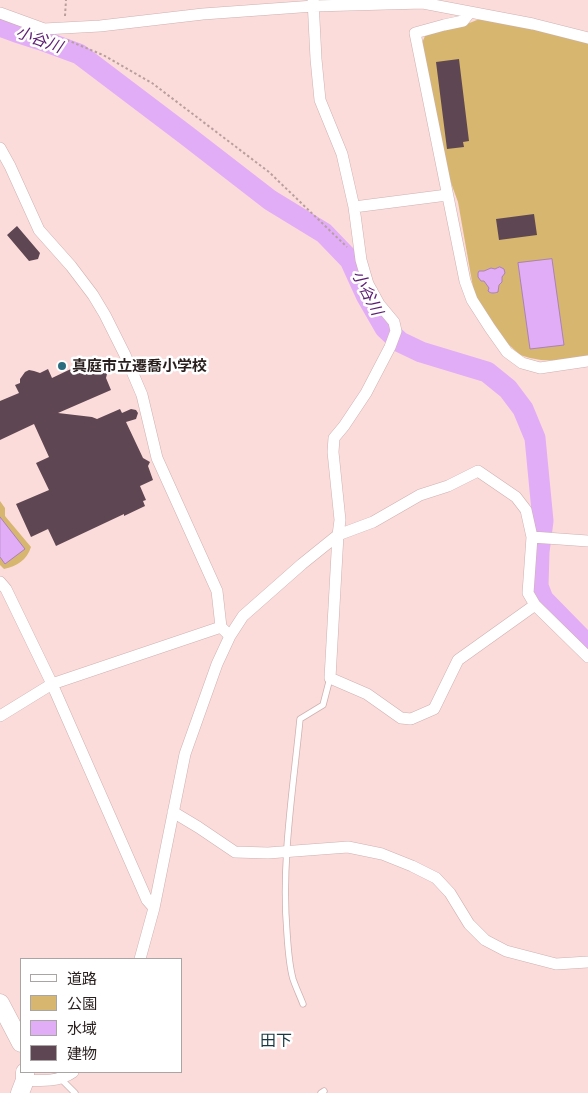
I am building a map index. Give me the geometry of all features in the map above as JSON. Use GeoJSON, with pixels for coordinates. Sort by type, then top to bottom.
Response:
{"type":"FeatureCollection","features":[{"type":"Feature","properties":{"kind":"main road"},"geometry":{"type":"LineString","coordinates":[[0,1003],[20,1041]]}},
{"type":"Feature","properties":{"kind":"street"},"geometry":{"type":"LineString","coordinates":[[314,3],[320,100],[342,154],[354,206],[361,260],[368,284],[379,304],[394,322],[396,331],[390,347],[366,393],[334,438],[333,452],[340,520],[330,678],[367,694],[401,718],[412,719],[434,709],[458,660],[535,605]]}},
{"type":"Feature","properties":{"kind":"street"},"geometry":{"type":"LineString","coordinates":[[0,13],[44,29],[100,26],[314,3],[423,3],[534,24],[588,38]]}},
{"type":"Feature","properties":{"kind":"street"},"geometry":{"type":"LineString","coordinates":[[470,12],[463,21],[415,33],[465,282],[472,300],[490,328],[507,352],[522,363],[540,368],[588,361]]}},
{"type":"Feature","properties":{"kind":"street"},"geometry":{"type":"LineString","coordinates":[[0,148],[39,230],[94,295],[125,355],[142,395],[156,458],[217,591],[221,627],[230,636]]}},
{"type":"Feature","properties":{"kind":"street"},"geometry":{"type":"LineString","coordinates":[[354,206],[447,195]]}},
{"type":"Feature","properties":{"kind":"street"},"geometry":{"type":"LineString","coordinates":[[140,958],[154,908],[185,754],[216,664],[230,636],[243,616],[338,535],[373,522],[420,495],[448,486],[478,471],[516,497],[526,510],[532,537],[528,593],[535,605],[588,657]]}},
{"type":"Feature","properties":{"kind":"street"},"geometry":{"type":"LineString","coordinates":[[532,537],[588,541]]}},
{"type":"Feature","properties":{"kind":"street"},"geometry":{"type":"LineString","coordinates":[[0,582],[6,589],[52,684],[147,900],[154,908]]}},
{"type":"Feature","properties":{"kind":"street"},"geometry":{"type":"LineString","coordinates":[[0,716],[52,684],[221,627]]}},
{"type":"Feature","properties":{"kind":"street"},"geometry":{"type":"LineString","coordinates":[[173,812],[235,852],[268,853],[348,847],[382,854],[436,878],[450,893],[469,924],[485,940],[506,951],[556,964],[588,962]]}},
{"type":"Feature","properties":{"kind":"street"},"geometry":{"type":"LineString","coordinates":[[23,1082],[44,1082],[71,1073]]}},
{"type":"Feature","properties":{"kind":"lane"},"geometry":{"type":"LineString","coordinates":[[303,1004],[293,978],[288,950],[285,916],[287,852],[300,719],[323,705],[330,678]]}},
{"type":"Feature","properties":{"kind":"lane"},"geometry":{"type":"LineString","coordinates":[[60,1078],[75,1093]]}},
{"type":"Feature","properties":{"kind":"path"},"geometry":{"type":"LineString","coordinates":[[64,28],[66,0]]}},
{"type":"Feature","properties":{"kind":"path"},"geometry":{"type":"LineString","coordinates":[[44,29],[103,55],[152,83],[270,172],[361,260]]}},
{"type":"Feature","properties":{"kind":"green space"},"geometry":{"type":"Polygon","coordinates":[[[482,18],[588,41],[588,358],[561,361],[541,360],[520,355],[504,340],[492,324],[474,293],[458,202],[450,180],[422,43],[428,34],[462,26],[482,18]]]}},
{"type":"Feature","properties":{"kind":"green space"},"geometry":{"type":"Polygon","coordinates":[[[0,501],[5,508],[5,516],[31,547],[27,556],[21,562],[4,569],[0,565],[0,501]]]}},
{"type":"Feature","properties":{"kind":"water"},"geometry":{"type":"Polygon","coordinates":[[[552,259],[564,345],[530,349],[518,263],[552,259]]]}},
{"type":"Feature","properties":{"kind":"water"},"geometry":{"type":"Polygon","coordinates":[[[500,267],[504,269],[505,273],[502,277],[502,282],[499,285],[498,292],[490,293],[484,281],[481,281],[478,277],[478,273],[479,271],[500,267]]]}},
{"type":"Feature","properties":{"kind":"water"},"geometry":{"type":"Polygon","coordinates":[[[0,517],[25,549],[5,564],[0,557],[0,517]]]}},
{"type":"Feature","properties":{"kind":"building"},"geometry":{"type":"Polygon","coordinates":[[[459,59],[469,141],[463,142],[464,147],[447,149],[436,62],[459,59]]]}},
{"type":"Feature","properties":{"kind":"building"},"geometry":{"type":"Polygon","coordinates":[[[534,214],[537,235],[499,240],[496,219],[534,214]]]}},
{"type":"Feature","properties":{"kind":"building"},"geometry":{"type":"Polygon","coordinates":[[[17,226],[40,253],[38,259],[29,261],[7,235],[17,226]]]}},
{"type":"Feature","properties":{"kind":"building"},"geometry":{"type":"Polygon","coordinates":[[[96,357],[100,365],[106,370],[106,378],[111,390],[58,413],[97,419],[120,409],[122,413],[131,409],[136,410],[138,413],[136,419],[126,422],[143,458],[150,462],[148,466],[153,480],[140,486],[146,500],[143,501],[145,506],[56,546],[48,529],[31,537],[16,504],[49,490],[36,463],[49,457],[34,424],[0,440],[0,401],[19,393],[15,385],[20,383],[20,379],[29,370],[40,373],[48,369],[52,378],[96,357]]]}},
{"type":"Feature","properties":{"kind":"waterway","name":"小谷川"},"geometry":{"type":"LineString","coordinates":[[0,26],[79,54],[270,200],[324,233],[350,260],[366,295],[385,328],[400,342],[421,352],[487,372],[508,389],[523,409],[535,438],[543,521],[539,552],[538,586],[543,599],[588,645]]}},
{"type":"Feature","properties":{"kind":"place","name":"真庭市立遷喬小学校"},"geometry":{"type":"Point","coordinates":[62,366]}},
{"type":"Feature","properties":{"kind":"district","name":"田下"},"geometry":{"type":"Point","coordinates":[276,1041]}}]}
